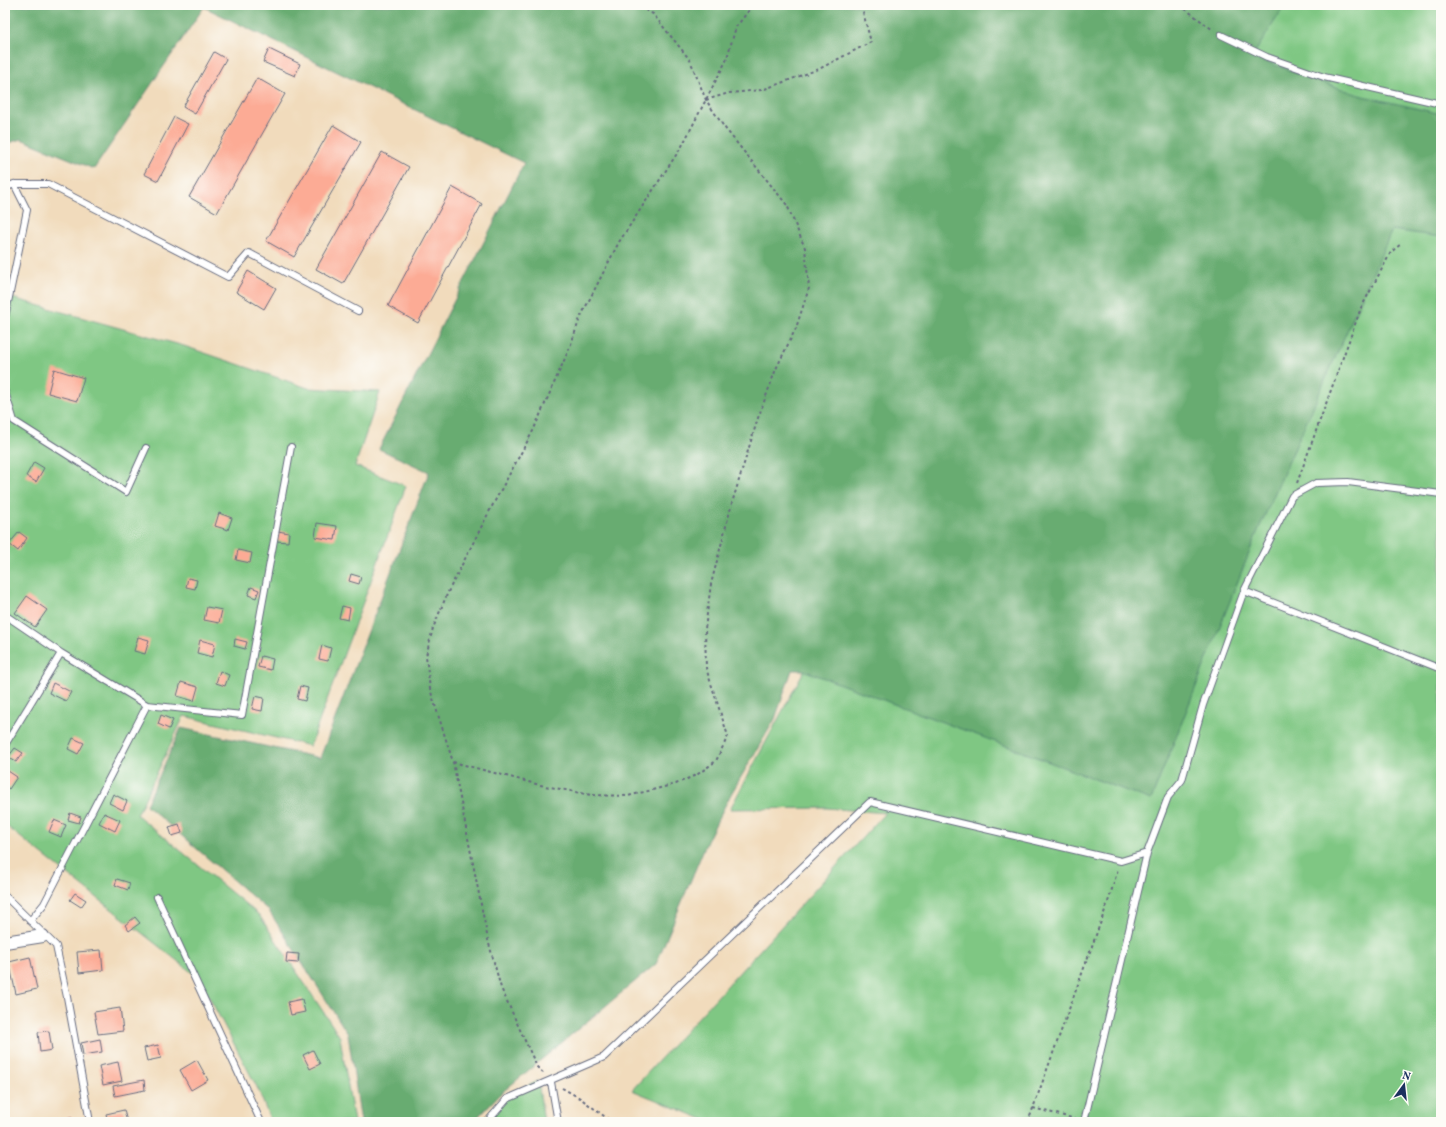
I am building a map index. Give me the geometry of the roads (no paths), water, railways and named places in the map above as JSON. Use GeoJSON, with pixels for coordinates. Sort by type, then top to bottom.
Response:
{"type":"FeatureCollection","features":[{"type":"Feature","properties":{"kind":"street"},"geometry":{"type":"LineString","coordinates":[[5,942],[43,936]]}},
{"type":"Feature","properties":{"kind":"lane"},"geometry":{"type":"LineString","coordinates":[[1221,35],[1267,57],[1324,77],[1441,104]]}},
{"type":"Feature","properties":{"kind":"lane"},"geometry":{"type":"LineString","coordinates":[[5,188],[14,184],[48,184],[228,278],[248,253],[358,311]]}},
{"type":"Feature","properties":{"kind":"lane"},"geometry":{"type":"LineString","coordinates":[[5,317],[27,210],[14,184]]}},
{"type":"Feature","properties":{"kind":"lane"},"geometry":{"type":"LineString","coordinates":[[5,392],[14,421],[126,492],[146,448]]}},
{"type":"Feature","properties":{"kind":"lane"},"geometry":{"type":"LineString","coordinates":[[5,616],[61,653],[147,705],[242,715],[291,447]]}},
{"type":"Feature","properties":{"kind":"lane"},"geometry":{"type":"LineString","coordinates":[[1084,1121],[1148,853],[1168,797],[1182,780],[1203,705],[1244,590],[1292,496],[1316,483],[1348,482],[1441,494]]}},
{"type":"Feature","properties":{"kind":"lane"},"geometry":{"type":"LineString","coordinates":[[1244,590],[1441,669]]}},
{"type":"Feature","properties":{"kind":"lane"},"geometry":{"type":"LineString","coordinates":[[5,745],[61,653]]}},
{"type":"Feature","properties":{"kind":"lane"},"geometry":{"type":"LineString","coordinates":[[30,922],[44,904],[147,705]]}},
{"type":"Feature","properties":{"kind":"lane"},"geometry":{"type":"LineString","coordinates":[[486,1122],[508,1099],[551,1082],[604,1058],[870,802],[1121,861],[1148,853]]}},
{"type":"Feature","properties":{"kind":"lane"},"geometry":{"type":"LineString","coordinates":[[5,896],[43,936],[56,946],[90,1122]]}},
{"type":"Feature","properties":{"kind":"lane"},"geometry":{"type":"LineString","coordinates":[[157,897],[261,1122]]}},
{"type":"Feature","properties":{"kind":"lane"},"geometry":{"type":"LineString","coordinates":[[551,1082],[558,1122]]}}]}
